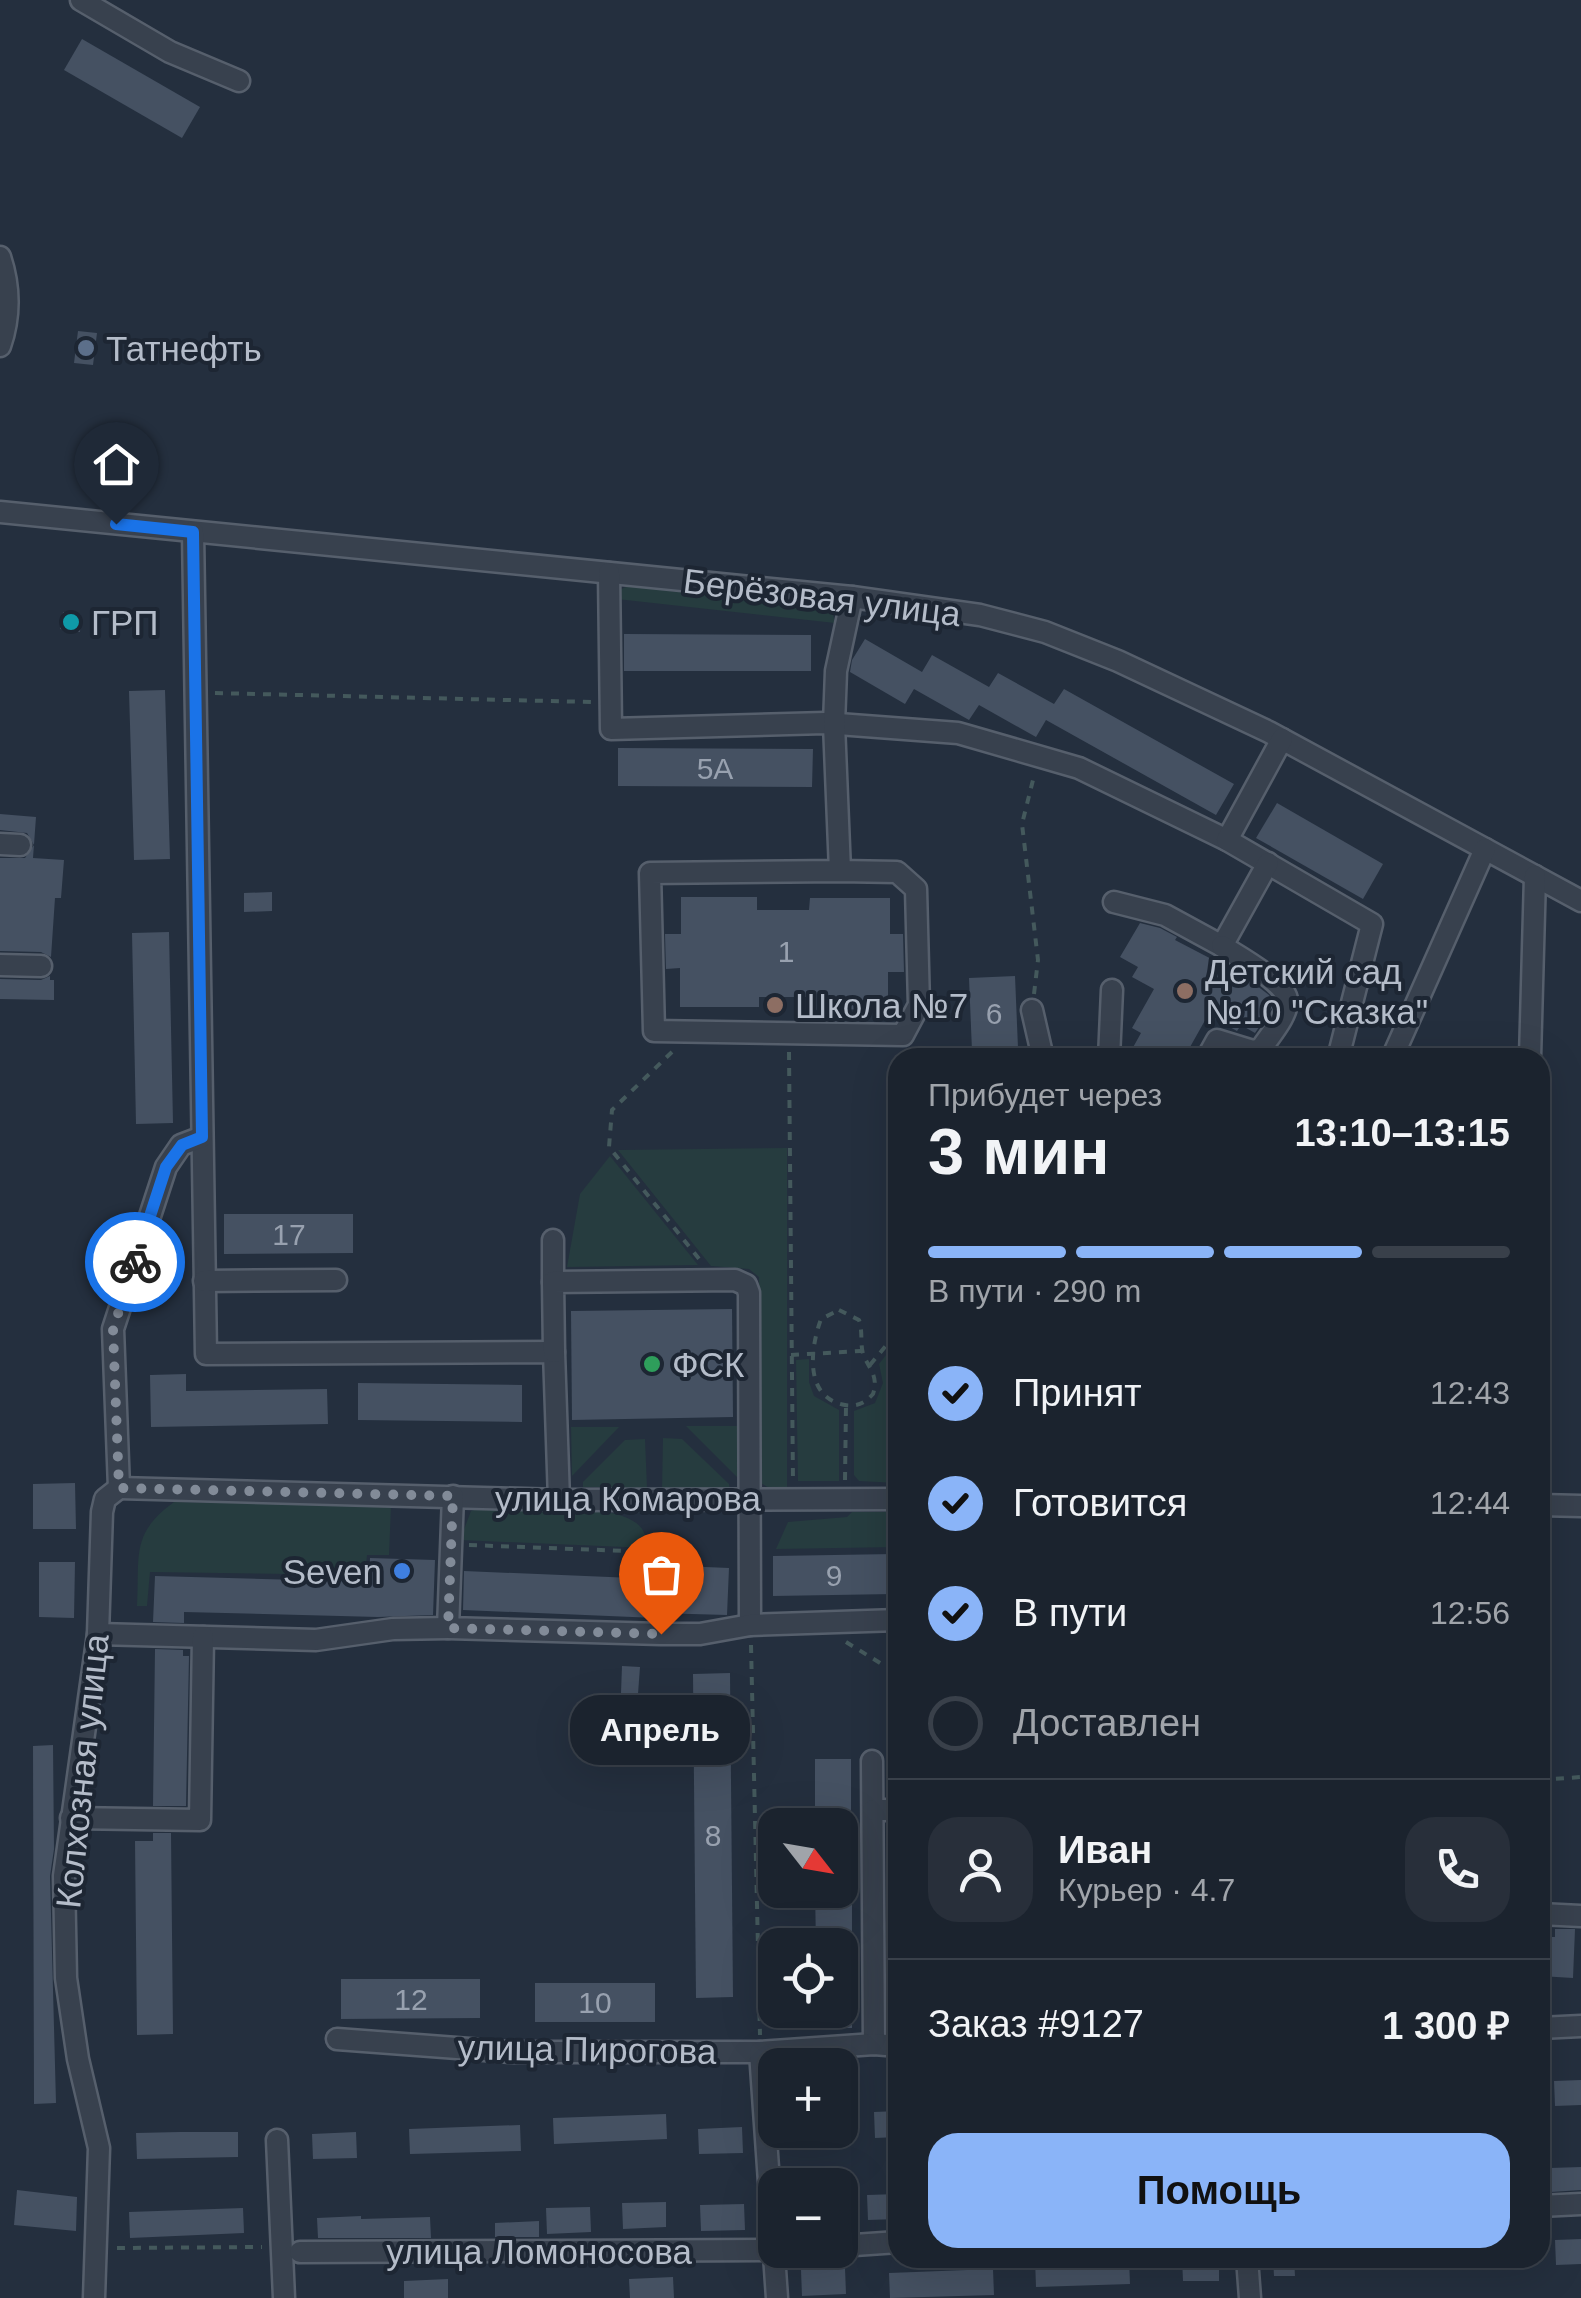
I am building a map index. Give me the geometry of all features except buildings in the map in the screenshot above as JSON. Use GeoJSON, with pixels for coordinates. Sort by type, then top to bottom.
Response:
{"type":"FeatureCollection","features":[{"type":"Feature","properties":{"kind":"street"},"geometry":{"type":"LineString","coordinates":[[96,3],[170,52],[239,82]]}},
{"type":"Feature","properties":{"kind":"street"},"geometry":{"type":"LineString","coordinates":[[0,257],[8,305],[0,346]]}},
{"type":"Feature","properties":{"kind":"street","name":"Берёзовая улица"},"geometry":{"type":"LineString","coordinates":[[0,512],[852,597],[980,615],[1045,632],[1118,661],[1282,740],[1581,901]]}},
{"type":"Feature","properties":{"kind":"street"},"geometry":{"type":"LineString","coordinates":[[193,532],[206,1354],[554,1352]]}},
{"type":"Feature","properties":{"kind":"street"},"geometry":{"type":"LineString","coordinates":[[610,573],[610,729],[834,724],[958,733],[1079,768],[1228,840],[1372,924],[1341,1048]]}},
{"type":"Feature","properties":{"kind":"street"},"geometry":{"type":"LineString","coordinates":[[840,870],[834,724],[836,671],[852,597]]}},
{"type":"Feature","properties":{"kind":"street"},"geometry":{"type":"LineString","coordinates":[[1228,840],[1282,740]]}},
{"type":"Feature","properties":{"kind":"street"},"geometry":{"type":"LineString","coordinates":[[1396,1048],[1485,849]]}},
{"type":"Feature","properties":{"kind":"street"},"geometry":{"type":"LineString","coordinates":[[1222,946],[1268,863]]}},
{"type":"Feature","properties":{"kind":"street"},"geometry":{"type":"LineString","coordinates":[[650,872],[897,872],[916,889],[919,1005],[903,1035],[693,1031],[654,1031],[650,872]]}},
{"type":"Feature","properties":{"kind":"street"},"geometry":{"type":"LineString","coordinates":[[1530,1048],[1535,876]]}},
{"type":"Feature","properties":{"kind":"street"},"geometry":{"type":"LineString","coordinates":[[1114,902],[1165,915],[1222,946],[1274,981],[1288,1000],[1262,1048]]}},
{"type":"Feature","properties":{"kind":"street"},"geometry":{"type":"LineString","coordinates":[[0,965],[41,966]]}},
{"type":"Feature","properties":{"kind":"street"},"geometry":{"type":"LineString","coordinates":[[1109,1048],[1112,990]]}},
{"type":"Feature","properties":{"kind":"street"},"geometry":{"type":"LineString","coordinates":[[1032,1010],[1040,1048]]}},
{"type":"Feature","properties":{"kind":"street"},"geometry":{"type":"LineString","coordinates":[[1213,1048],[1217,1040],[1243,1048]]}},
{"type":"Feature","properties":{"kind":"street"},"geometry":{"type":"LineString","coordinates":[[119,1488],[113,1329],[166,1167],[182,1145],[202,1137]]}},
{"type":"Feature","properties":{"kind":"street"},"geometry":{"type":"LineString","coordinates":[[553,1240],[559,1500]]}},
{"type":"Feature","properties":{"kind":"street"},"geometry":{"type":"LineString","coordinates":[[204,1280],[336,1280]]}},
{"type":"Feature","properties":{"kind":"street"},"geometry":{"type":"LineString","coordinates":[[553,1282],[735,1280],[746,1285],[752,1499],[750,1625]]}},
{"type":"Feature","properties":{"kind":"street","name":"улица Комарова"},"geometry":{"type":"LineString","coordinates":[[119,1488],[559,1500],[888,1499]]}},
{"type":"Feature","properties":{"kind":"street","name":"Колхозная улица"},"geometry":{"type":"LineString","coordinates":[[94,2298],[98,2148],[78,2059],[66,1978],[64,1876],[98,1634],[102,1512],[105,1499],[119,1488]]}},
{"type":"Feature","properties":{"kind":"street"},"geometry":{"type":"LineString","coordinates":[[448,1628],[453,1496]]}},
{"type":"Feature","properties":{"kind":"street"},"geometry":{"type":"LineString","coordinates":[[1550,1505],[1581,1506]]}},
{"type":"Feature","properties":{"kind":"street"},"geometry":{"type":"LineString","coordinates":[[98,1634],[316,1640],[448,1628],[700,1634],[750,1625],[888,1620]]}},
{"type":"Feature","properties":{"kind":"street"},"geometry":{"type":"LineString","coordinates":[[70,1818],[200,1820],[203,1636]]}},
{"type":"Feature","properties":{"kind":"street"},"geometry":{"type":"LineString","coordinates":[[872,1761],[874,2044]]}},
{"type":"Feature","properties":{"kind":"street"},"geometry":{"type":"LineString","coordinates":[[873,1810],[888,1810]]}},
{"type":"Feature","properties":{"kind":"street"},"geometry":{"type":"LineString","coordinates":[[1550,1914],[1581,1916]]}},
{"type":"Feature","properties":{"kind":"street"},"geometry":{"type":"LineString","coordinates":[[1550,2028],[1581,2026]]}},
{"type":"Feature","properties":{"kind":"street","name":"улица Пирогова"},"geometry":{"type":"LineString","coordinates":[[337,2039],[511,2052],[758,2052]]}},
{"type":"Feature","properties":{"kind":"street","name":"улица Пирогова"},"geometry":{"type":"LineString","coordinates":[[817,2048],[888,2045]]}},
{"type":"Feature","properties":{"kind":"street"},"geometry":{"type":"LineString","coordinates":[[277,2140],[290,2249],[284,2298]]}},
{"type":"Feature","properties":{"kind":"street"},"geometry":{"type":"LineString","coordinates":[[1550,2206],[1581,2204]]}},
{"type":"Feature","properties":{"kind":"street"},"geometry":{"type":"LineString","coordinates":[[858,2245],[888,2243]]}},
{"type":"Feature","properties":{"kind":"street","name":"улица Ломоносова"},"geometry":{"type":"LineString","coordinates":[[290,2249],[758,2250]]}},
{"type":"Feature","properties":{"kind":"street"},"geometry":{"type":"LineString","coordinates":[[776,2268],[777,2298]]}},
{"type":"Feature","properties":{"kind":"street"},"geometry":{"type":"LineString","coordinates":[[1248,2268],[1250,2298]]}},
{"type":"Feature","properties":{"kind":"path"},"geometry":{"type":"LineString","coordinates":[[196,692],[610,703]]}},
{"type":"Feature","properties":{"kind":"path"},"geometry":{"type":"LineString","coordinates":[[1032,1010],[1038,960],[1022,824],[1039,757]]}},
{"type":"Feature","properties":{"kind":"path"},"geometry":{"type":"LineString","coordinates":[[693,1031],[612,1110],[608,1147],[716,1280]]}},
{"type":"Feature","properties":{"kind":"path"},"geometry":{"type":"LineString","coordinates":[[788,1033],[793,1498]]}},
{"type":"Feature","properties":{"kind":"path"},"geometry":{"type":"LineString","coordinates":[[839,1310],[859,1320],[863,1330],[862,1351],[876,1385],[873,1394],[859,1405],[824,1397],[817,1390],[813,1375],[820,1319],[839,1310]]}},
{"type":"Feature","properties":{"kind":"path"},"geometry":{"type":"LineString","coordinates":[[870,1365],[888,1342]]}},
{"type":"Feature","properties":{"kind":"path"},"geometry":{"type":"LineString","coordinates":[[791,1356],[862,1351]]}},
{"type":"Feature","properties":{"kind":"path"},"geometry":{"type":"LineString","coordinates":[[844,1499],[846,1405]]}},
{"type":"Feature","properties":{"kind":"path"},"geometry":{"type":"LineString","coordinates":[[449,1544],[654,1552]]}},
{"type":"Feature","properties":{"kind":"path"},"geometry":{"type":"LineString","coordinates":[[816,1623],[888,1668]]}},
{"type":"Feature","properties":{"kind":"path"},"geometry":{"type":"LineString","coordinates":[[750,1625],[760,2048]]}},
{"type":"Feature","properties":{"kind":"path"},"geometry":{"type":"LineString","coordinates":[[1550,1779],[1581,1777]]}},
{"type":"Feature","properties":{"kind":"path"},"geometry":{"type":"LineString","coordinates":[[97,2248],[290,2249]]}},
{"type":"Feature","properties":{"kind":"green space"},"geometry":{"type":"Polygon","coordinates":[[[628,586],[822,609],[833,614],[835,623],[617,599],[619,590],[628,586]]]}},
{"type":"Feature","properties":{"kind":"green space"},"geometry":{"type":"Polygon","coordinates":[[[787,1148],[787,1488],[769,1488],[761,1483],[759,1277],[749,1269],[711,1266],[618,1150],[787,1148]]]}},
{"type":"Feature","properties":{"kind":"green space"},"geometry":{"type":"Polygon","coordinates":[[[610,1156],[698,1265],[567,1267],[580,1194],[610,1156]]]}},
{"type":"Feature","properties":{"kind":"green space"},"geometry":{"type":"Polygon","coordinates":[[[888,1352],[888,1483],[859,1481],[854,1475],[854,1411],[875,1403],[883,1383],[879,1364],[888,1352]]]}},
{"type":"Feature","properties":{"kind":"green space"},"geometry":{"type":"Polygon","coordinates":[[[809,1359],[809,1382],[814,1396],[839,1410],[839,1481],[798,1481],[796,1360],[809,1359]]]}},
{"type":"Feature","properties":{"kind":"green space"},"geometry":{"type":"Polygon","coordinates":[[[686,1426],[741,1426],[741,1481],[686,1426]]]}},
{"type":"Feature","properties":{"kind":"green space"},"geometry":{"type":"Polygon","coordinates":[[[571,1427],[619,1427],[572,1476],[571,1427]]]}},
{"type":"Feature","properties":{"kind":"green space"},"geometry":{"type":"Polygon","coordinates":[[[663,1438],[682,1439],[729,1484],[730,1491],[662,1489],[663,1438]]]}},
{"type":"Feature","properties":{"kind":"green space"},"geometry":{"type":"Polygon","coordinates":[[[645,1439],[647,1488],[583,1487],[583,1482],[625,1440],[645,1439]]]}},
{"type":"Feature","properties":{"kind":"green space"},"geometry":{"type":"Polygon","coordinates":[[[174,1502],[391,1506],[389,1555],[367,1555],[365,1575],[150,1572],[147,1606],[137,1606],[140,1547],[150,1525],[174,1502]]]}},
{"type":"Feature","properties":{"kind":"green space"},"geometry":{"type":"Polygon","coordinates":[[[482,1507],[583,1509],[620,1515],[640,1526],[648,1548],[460,1540],[471,1511],[482,1507]]]}},
{"type":"Feature","properties":{"kind":"green space"},"geometry":{"type":"Polygon","coordinates":[[[852,1512],[888,1512],[888,1547],[776,1549],[788,1522],[847,1517],[852,1512]]]}},
{"type":"Feature","properties":{"kind":"way so far"},"geometry":{"type":"LineString","coordinates":[[135,1262],[113,1329],[119,1488],[453,1496],[448,1628],[661,1634]]}},
{"type":"Feature","properties":{"kind":"place","name":"Татнефть"},"geometry":{"type":"Point","coordinates":[86,348]}},
{"type":"Feature","properties":{"kind":"place","name":"ГРП"},"geometry":{"type":"Point","coordinates":[71,622]}},
{"type":"Feature","properties":{"kind":"place","name":"Детский сад №10 \"Сказка\""},"geometry":{"type":"Point","coordinates":[1185,991]}},
{"type":"Feature","properties":{"kind":"place","name":"Школа №7"},"geometry":{"type":"Point","coordinates":[775,1005]}},
{"type":"Feature","properties":{"kind":"place","name":"ФСК"},"geometry":{"type":"Point","coordinates":[652,1364]}},
{"type":"Feature","properties":{"kind":"place","name":"Seven"},"geometry":{"type":"Point","coordinates":[402,1571]}},
{"type":"Feature","properties":{"kind":"place","name":"Апрель"},"geometry":{"type":"Point","coordinates":[661,1634]}},
{"type":"Feature","properties":{"kind":"route"},"geometry":{"type":"LineString","coordinates":[[116,524],[193,532],[202,1137],[174,1152],[135,1262]]}}]}
